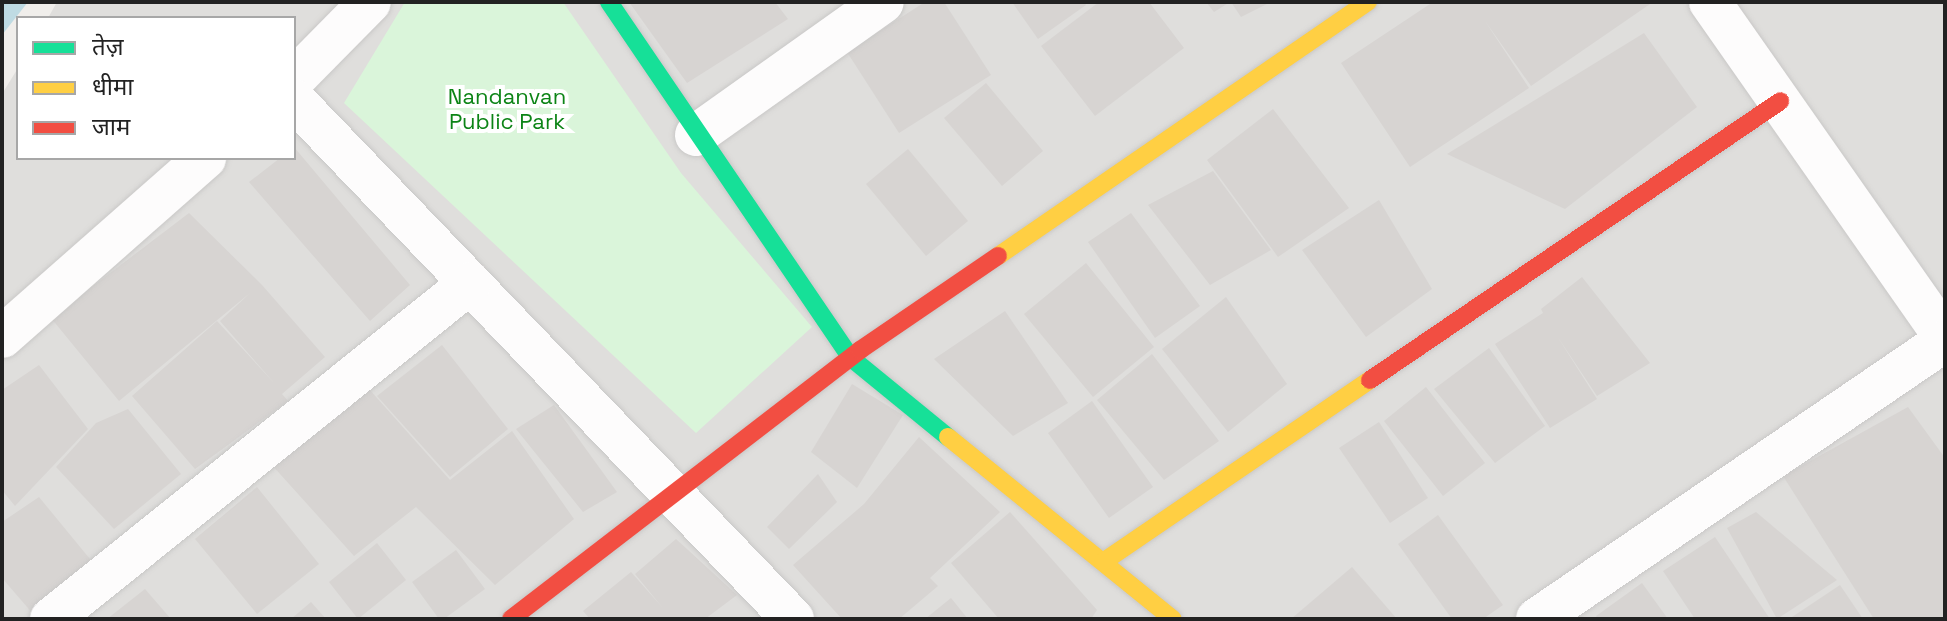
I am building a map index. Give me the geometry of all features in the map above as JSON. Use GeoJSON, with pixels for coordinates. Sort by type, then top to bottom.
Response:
{"type":"FeatureCollection","features":[{"type":"Feature","properties":{"kind":"street"},"geometry":{"type":"LineString","coordinates":[[296,77],[370,2]]}},
{"type":"Feature","properties":{"kind":"street"},"geometry":{"type":"LineString","coordinates":[[609,2],[696,135],[851,358],[1173,619]]}},
{"type":"Feature","properties":{"kind":"street"},"geometry":{"type":"LineString","coordinates":[[696,135],[883,2]]}},
{"type":"Feature","properties":{"kind":"street"},"geometry":{"type":"LineString","coordinates":[[1537,619],[1945,339],[1710,2]]}},
{"type":"Feature","properties":{"kind":"street"},"geometry":{"type":"LineString","coordinates":[[511,619],[851,358],[1346,8]]}},
{"type":"Feature","properties":{"kind":"street"},"geometry":{"type":"LineString","coordinates":[[1103,562],[1780,101]]}},
{"type":"Feature","properties":{"kind":"street"},"geometry":{"type":"LineString","coordinates":[[296,102],[793,619]]}},
{"type":"Feature","properties":{"kind":"street"},"geometry":{"type":"LineString","coordinates":[[2,337],[203,160]]}},
{"type":"Feature","properties":{"kind":"street"},"geometry":{"type":"LineString","coordinates":[[51,619],[470,283]]}},
{"type":"Feature","properties":{"kind":"shaded area"},"geometry":{"type":"Polygon","coordinates":[[[57,2],[1945,2],[1945,619],[2,619],[2,94],[16,71],[16,160],[296,160],[296,16],[49,16],[57,2]]]}},
{"type":"Feature","properties":{"kind":"green space","name":"Nandanvan Public Park"},"geometry":{"type":"Polygon","coordinates":[[[405,2],[563,2],[681,173],[812,327],[696,433],[344,103],[405,2]]]}},
{"type":"Feature","properties":{"kind":"water"},"geometry":{"type":"Polygon","coordinates":[[[2,2],[28,2],[16,16],[2,35],[2,2]]]}},
{"type":"Feature","properties":{"kind":"building"},"geometry":{"type":"Polygon","coordinates":[[[629,2],[775,2],[788,19],[687,83],[629,2]]]}},
{"type":"Feature","properties":{"kind":"building"},"geometry":{"type":"Polygon","coordinates":[[[925,2],[944,2],[991,75],[899,133],[847,52],[925,2]]]}},
{"type":"Feature","properties":{"kind":"building"},"geometry":{"type":"Polygon","coordinates":[[[1012,2],[1084,2],[1086,5],[1038,39],[1012,2]]]}},
{"type":"Feature","properties":{"kind":"building"},"geometry":{"type":"Polygon","coordinates":[[[1099,2],[1149,2],[1184,48],[1095,116],[1041,46],[1099,2]]]}},
{"type":"Feature","properties":{"kind":"building"},"geometry":{"type":"Polygon","coordinates":[[[1206,2],[1230,2],[1214,12],[1206,2]]]}},
{"type":"Feature","properties":{"kind":"building"},"geometry":{"type":"Polygon","coordinates":[[[1231,2],[1271,2],[1241,17],[1231,2]]]}},
{"type":"Feature","properties":{"kind":"building"},"geometry":{"type":"Polygon","coordinates":[[[1433,2],[1653,2],[1531,86],[1485,21],[1529,88],[1410,167],[1341,63],[1433,2]]]}},
{"type":"Feature","properties":{"kind":"building"},"geometry":{"type":"Polygon","coordinates":[[[1644,33],[1697,107],[1565,209],[1447,154],[1644,33]]]}},
{"type":"Feature","properties":{"kind":"building"},"geometry":{"type":"Polygon","coordinates":[[[986,83],[1043,151],[1002,186],[944,118],[986,83]]]}},
{"type":"Feature","properties":{"kind":"building"},"geometry":{"type":"Polygon","coordinates":[[[1273,109],[1349,208],[1278,257],[1207,160],[1273,109]]]}},
{"type":"Feature","properties":{"kind":"building"},"geometry":{"type":"Polygon","coordinates":[[[296,149],[410,285],[370,321],[249,182],[277,160],[296,160],[296,149]]]}},
{"type":"Feature","properties":{"kind":"building"},"geometry":{"type":"Polygon","coordinates":[[[908,149],[968,221],[926,256],[866,184],[908,149]]]}},
{"type":"Feature","properties":{"kind":"building"},"geometry":{"type":"Polygon","coordinates":[[[1213,171],[1271,250],[1210,285],[1148,205],[1213,171]]]}},
{"type":"Feature","properties":{"kind":"building"},"geometry":{"type":"Polygon","coordinates":[[[1379,200],[1432,289],[1366,337],[1302,250],[1379,200]]]}},
{"type":"Feature","properties":{"kind":"building"},"geometry":{"type":"Polygon","coordinates":[[[189,213],[262,285],[325,357],[282,394],[288,401],[195,469],[132,396],[217,321],[275,384],[220,321],[250,293],[119,401],[51,318],[189,213]]]}},
{"type":"Feature","properties":{"kind":"building"},"geometry":{"type":"Polygon","coordinates":[[[1131,213],[1200,306],[1155,338],[1088,242],[1131,213]]]}},
{"type":"Feature","properties":{"kind":"building"},"geometry":{"type":"Polygon","coordinates":[[[1086,263],[1154,347],[1093,397],[1024,314],[1086,263]]]}},
{"type":"Feature","properties":{"kind":"building"},"geometry":{"type":"Polygon","coordinates":[[[1582,277],[1650,363],[1597,396],[1557,336],[1597,399],[1550,428],[1495,344],[1543,313],[1541,309],[1582,277]]]}},
{"type":"Feature","properties":{"kind":"building"},"geometry":{"type":"Polygon","coordinates":[[[1226,297],[1287,384],[1228,432],[1162,349],[1226,297]]]}},
{"type":"Feature","properties":{"kind":"building"},"geometry":{"type":"Polygon","coordinates":[[[1005,311],[1068,403],[1013,436],[934,359],[1005,311]]]}},
{"type":"Feature","properties":{"kind":"building"},"geometry":{"type":"Polygon","coordinates":[[[442,345],[508,429],[450,477],[377,396],[442,345]]]}},
{"type":"Feature","properties":{"kind":"building"},"geometry":{"type":"Polygon","coordinates":[[[1489,348],[1545,426],[1495,463],[1434,389],[1489,348]]]}},
{"type":"Feature","properties":{"kind":"building"},"geometry":{"type":"Polygon","coordinates":[[[1152,354],[1219,441],[1164,480],[1097,400],[1152,354]]]}},
{"type":"Feature","properties":{"kind":"building"},"geometry":{"type":"Polygon","coordinates":[[[39,365],[88,429],[15,506],[2,490],[2,390],[39,365]]]}},
{"type":"Feature","properties":{"kind":"building"},"geometry":{"type":"Polygon","coordinates":[[[852,384],[903,415],[857,488],[811,452],[852,384]]]}},
{"type":"Feature","properties":{"kind":"building"},"geometry":{"type":"Polygon","coordinates":[[[1426,387],[1485,463],[1443,496],[1384,421],[1426,387]]]}},
{"type":"Feature","properties":{"kind":"building"},"geometry":{"type":"Polygon","coordinates":[[[369,389],[450,480],[512,431],[574,519],[495,585],[416,507],[354,556],[271,464],[369,389]]]}},
{"type":"Feature","properties":{"kind":"building"},"geometry":{"type":"Polygon","coordinates":[[[1092,401],[1153,487],[1109,518],[1048,433],[1092,401]]]}},
{"type":"Feature","properties":{"kind":"building"},"geometry":{"type":"Polygon","coordinates":[[[554,405],[617,492],[583,512],[516,429],[554,405]]]}},
{"type":"Feature","properties":{"kind":"building"},"geometry":{"type":"Polygon","coordinates":[[[1908,407],[1945,458],[1945,619],[1874,619],[1783,476],[1908,407]]]}},
{"type":"Feature","properties":{"kind":"building"},"geometry":{"type":"Polygon","coordinates":[[[128,409],[181,474],[114,529],[56,467],[96,423],[128,409]]]}},
{"type":"Feature","properties":{"kind":"building"},"geometry":{"type":"Polygon","coordinates":[[[1379,422],[1428,498],[1390,523],[1339,448],[1379,422]]]}},
{"type":"Feature","properties":{"kind":"building"},"geometry":{"type":"Polygon","coordinates":[[[919,437],[1000,512],[930,578],[938,586],[899,619],[842,619],[793,565],[864,504],[919,437]]]}},
{"type":"Feature","properties":{"kind":"building"},"geometry":{"type":"Polygon","coordinates":[[[818,474],[837,502],[789,549],[767,527],[818,474]]]}},
{"type":"Feature","properties":{"kind":"building"},"geometry":{"type":"Polygon","coordinates":[[[257,487],[319,564],[257,614],[195,539],[257,487]]]}},
{"type":"Feature","properties":{"kind":"building"},"geometry":{"type":"Polygon","coordinates":[[[39,497],[99,570],[34,615],[2,578],[2,522],[39,497]]]}},
{"type":"Feature","properties":{"kind":"building"},"geometry":{"type":"Polygon","coordinates":[[[1010,512],[1097,610],[1091,619],[999,619],[951,563],[1010,512]]]}},
{"type":"Feature","properties":{"kind":"building"},"geometry":{"type":"Polygon","coordinates":[[[1756,512],[1837,580],[1777,619],[1727,528],[1756,512]]]}},
{"type":"Feature","properties":{"kind":"building"},"geometry":{"type":"Polygon","coordinates":[[[1438,515],[1503,605],[1483,619],[1452,619],[1398,544],[1438,515]]]}},
{"type":"Feature","properties":{"kind":"building"},"geometry":{"type":"Polygon","coordinates":[[[1715,537],[1770,619],[1695,619],[1663,571],[1715,537]]]}},
{"type":"Feature","properties":{"kind":"building"},"geometry":{"type":"Polygon","coordinates":[[[676,539],[737,595],[705,619],[590,619],[583,611],[631,572],[662,607],[635,574],[676,539]]]}},
{"type":"Feature","properties":{"kind":"building"},"geometry":{"type":"Polygon","coordinates":[[[377,543],[406,580],[358,619],[329,582],[377,543]]]}},
{"type":"Feature","properties":{"kind":"building"},"geometry":{"type":"Polygon","coordinates":[[[456,550],[485,589],[444,619],[439,619],[412,582],[456,550]]]}},
{"type":"Feature","properties":{"kind":"building"},"geometry":{"type":"Polygon","coordinates":[[[1352,567],[1397,619],[1291,619],[1352,567]]]}},
{"type":"Feature","properties":{"kind":"building"},"geometry":{"type":"Polygon","coordinates":[[[1642,583],[1668,619],[1598,619],[1596,616],[1642,583]]]}},
{"type":"Feature","properties":{"kind":"building"},"geometry":{"type":"Polygon","coordinates":[[[1840,585],[1863,619],[1789,619],[1840,585]]]}},
{"type":"Feature","properties":{"kind":"building"},"geometry":{"type":"Polygon","coordinates":[[[145,589],[171,619],[107,619],[145,589]]]}},
{"type":"Feature","properties":{"kind":"building"},"geometry":{"type":"Polygon","coordinates":[[[951,598],[968,619],[925,619],[951,598]]]}},
{"type":"Feature","properties":{"kind":"building"},"geometry":{"type":"Polygon","coordinates":[[[311,602],[326,619],[291,619],[311,602]]]}},
{"type":"Feature","properties":{"kind":"traffic: fast"},"geometry":{"type":"LineString","coordinates":[[609,2],[851,358],[948,437]]}},
{"type":"Feature","properties":{"kind":"traffic: slow"},"geometry":{"type":"LineString","coordinates":[[998,256],[1368,2]]}},
{"type":"Feature","properties":{"kind":"traffic: slow"},"geometry":{"type":"LineString","coordinates":[[1103,562],[1370,380]]}},
{"type":"Feature","properties":{"kind":"traffic: slow"},"geometry":{"type":"LineString","coordinates":[[948,437],[1173,619]]}},
{"type":"Feature","properties":{"kind":"traffic: jam"},"geometry":{"type":"LineString","coordinates":[[1370,380],[1780,101]]}},
{"type":"Feature","properties":{"kind":"traffic: jam"},"geometry":{"type":"LineString","coordinates":[[511,619],[860,350],[998,256]]}}]}
